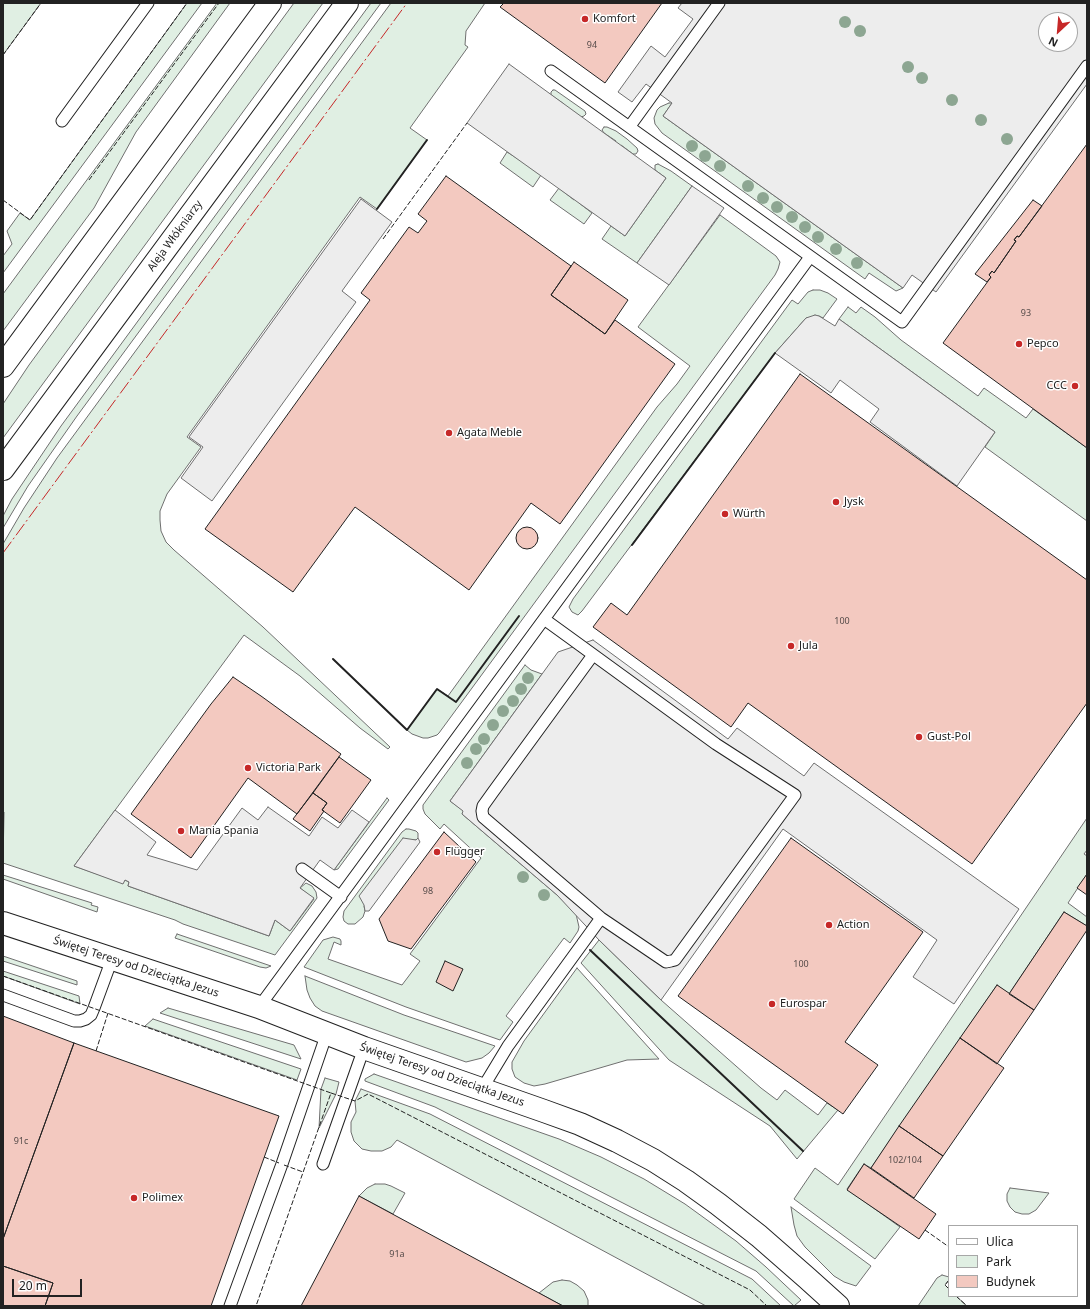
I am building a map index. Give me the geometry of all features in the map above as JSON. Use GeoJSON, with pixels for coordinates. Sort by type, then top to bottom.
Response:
{"type":"FeatureCollection","features":[{"type":"Feature","properties":{"kind":"main road"},"geometry":{"type":"LineString","coordinates":[[3,366],[270,3]]}},
{"type":"Feature","properties":{"kind":"main road","name":"Aleja Włókniarzy"},"geometry":{"type":"LineString","coordinates":[[3,469],[346,3]]}},
{"type":"Feature","properties":{"kind":"main road","name":"Świętej Teresy od Dzieciątka Jezus"},"geometry":{"type":"LineString","coordinates":[[3,923],[259,1008],[364,1048],[580,1124],[653,1160],[686,1181],[718,1204],[783,1257],[838,1306]]}},
{"type":"Feature","properties":{"kind":"lane"},"geometry":{"type":"LineString","coordinates":[[62,121],[148,3]]}},
{"type":"Feature","properties":{"kind":"lane"},"geometry":{"type":"LineString","coordinates":[[630,126],[719,3]]}},
{"type":"Feature","properties":{"kind":"lane"},"geometry":{"type":"LineString","coordinates":[[552,71],[902,322],[1087,66]]}},
{"type":"Feature","properties":{"kind":"lane"},"geometry":{"type":"LineString","coordinates":[[259,1008],[810,257]]}},
{"type":"Feature","properties":{"kind":"lane"},"geometry":{"type":"LineString","coordinates":[[544,619],[716,744],[795,795],[675,960],[666,962],[601,918],[483,817],[483,806],[593,655]]}},
{"type":"Feature","properties":{"kind":"lane"},"geometry":{"type":"LineString","coordinates":[[302,869],[341,897]]}},
{"type":"Feature","properties":{"kind":"lane"},"geometry":{"type":"LineString","coordinates":[[482,1089],[490,1073],[508,1046],[601,918]]}},
{"type":"Feature","properties":{"kind":"lane"},"geometry":{"type":"LineString","coordinates":[[3,995],[74,1021],[80,1021],[91,1015],[112,959]]}},
{"type":"Feature","properties":{"kind":"lane"},"geometry":{"type":"LineString","coordinates":[[230,1306],[282,1164],[327,1033]]}},
{"type":"Feature","properties":{"kind":"lane"},"geometry":{"type":"LineString","coordinates":[[323,1164],[364,1048]]}},
{"type":"Feature","properties":{"kind":"green space"},"geometry":{"type":"Polygon","coordinates":[[[3,3],[41,3],[3,55],[3,3]]]}},
{"type":"Feature","properties":{"kind":"green space"},"geometry":{"type":"Polygon","coordinates":[[[187,3],[202,3],[3,273],[3,256],[12,244],[7,231],[20,213],[30,220],[187,3]]]}},
{"type":"Feature","properties":{"kind":"green space"},"geometry":{"type":"Polygon","coordinates":[[[217,3],[230,3],[136,132],[94,208],[3,331],[3,294],[217,3]]]}},
{"type":"Feature","properties":{"kind":"green space"},"geometry":{"type":"Polygon","coordinates":[[[294,3],[323,3],[3,438],[3,404],[29,365],[294,3]]]}},
{"type":"Feature","properties":{"kind":"green space"},"geometry":{"type":"Polygon","coordinates":[[[371,3],[381,3],[77,416],[28,486],[3,528],[3,516],[12,499],[61,426],[371,3]]]}},
{"type":"Feature","properties":{"kind":"green space"},"geometry":{"type":"Polygon","coordinates":[[[391,3],[485,3],[466,31],[465,45],[468,47],[410,128],[427,140],[377,209],[360,197],[187,437],[201,447],[167,494],[160,511],[161,531],[166,542],[263,627],[390,747],[388,749],[360,728],[300,676],[244,635],[74,866],[123,883],[125,880],[129,882],[128,886],[269,936],[275,920],[290,931],[314,899],[300,888],[306,883],[312,886],[316,892],[317,898],[275,955],[3,863],[3,544],[24,508],[57,458],[391,3]]]}},
{"type":"Feature","properties":{"kind":"green space"},"geometry":{"type":"Polygon","coordinates":[[[553,90],[585,111],[586,114],[581,117],[568,108],[527,165],[541,175],[533,187],[500,163],[507,152],[523,162],[564,104],[551,95],[553,90]]]}},
{"type":"Feature","properties":{"kind":"green space"},"geometry":{"type":"Polygon","coordinates":[[[672,103],[663,116],[903,288],[896,291],[869,273],[865,279],[662,133],[655,124],[654,118],[660,107],[672,103]]]}},
{"type":"Feature","properties":{"kind":"green space"},"geometry":{"type":"Polygon","coordinates":[[[604,127],[616,131],[637,148],[638,151],[636,154],[633,154],[621,145],[579,203],[592,213],[584,224],[550,200],[559,188],[574,200],[616,141],[604,133],[602,130],[604,127]]]}},
{"type":"Feature","properties":{"kind":"green space"},"geometry":{"type":"Polygon","coordinates":[[[658,164],[692,186],[637,263],[602,239],[611,226],[625,236],[666,178],[655,170],[655,165],[658,164]]]}},
{"type":"Feature","properties":{"kind":"green space"},"geometry":{"type":"Polygon","coordinates":[[[720,215],[776,256],[780,262],[775,275],[439,733],[428,738],[423,738],[412,734],[407,730],[437,689],[448,696],[657,407],[690,366],[638,327],[720,215]]]}},
{"type":"Feature","properties":{"kind":"green space"},"geometry":{"type":"Polygon","coordinates":[[[820,290],[828,293],[837,299],[823,318],[819,316],[806,318],[775,353],[582,611],[578,615],[572,612],[569,607],[573,599],[792,300],[798,304],[808,292],[820,290]]]}},
{"type":"Feature","properties":{"kind":"green space"},"geometry":{"type":"Polygon","coordinates":[[[848,307],[856,313],[861,307],[901,340],[978,396],[984,388],[1026,418],[1033,409],[1087,448],[1087,521],[985,447],[995,432],[839,319],[848,307]]]}},
{"type":"Feature","properties":{"kind":"green space"},"geometry":{"type":"Polygon","coordinates":[[[525,665],[531,670],[542,674],[450,801],[464,811],[462,814],[557,895],[576,914],[579,927],[570,943],[564,938],[506,1016],[513,1022],[500,1040],[406,1007],[304,967],[323,940],[333,937],[340,939],[341,945],[334,942],[328,959],[402,985],[420,961],[410,954],[481,858],[444,824],[440,829],[425,814],[423,805],[525,665]]]}},
{"type":"Feature","properties":{"kind":"green space"},"geometry":{"type":"Polygon","coordinates":[[[387,798],[389,800],[338,869],[334,870],[387,798]]]}},
{"type":"Feature","properties":{"kind":"green space"},"geometry":{"type":"Polygon","coordinates":[[[1087,818],[1087,850],[1084,854],[1087,856],[1087,874],[1068,903],[1087,917],[1087,926],[1064,912],[1009,994],[997,985],[871,1168],[864,1164],[847,1189],[900,1227],[875,1259],[794,1199],[815,1168],[838,1185],[1087,818]]]}},
{"type":"Feature","properties":{"kind":"green space"},"geometry":{"type":"Polygon","coordinates":[[[406,829],[416,831],[418,833],[418,838],[413,840],[364,906],[365,911],[363,917],[355,924],[348,924],[344,921],[344,911],[402,832],[406,829]]]}},
{"type":"Feature","properties":{"kind":"green space"},"geometry":{"type":"Polygon","coordinates":[[[3,875],[92,903],[91,905],[98,907],[97,912],[3,879],[3,875]]]}},
{"type":"Feature","properties":{"kind":"green space"},"geometry":{"type":"Polygon","coordinates":[[[177,934],[271,966],[266,968],[260,967],[175,938],[177,934]]]}},
{"type":"Feature","properties":{"kind":"green space"},"geometry":{"type":"Polygon","coordinates":[[[599,940],[661,1000],[761,1088],[777,1100],[785,1090],[818,1115],[827,1103],[838,1110],[797,1159],[770,1126],[669,1060],[581,963],[599,940]]]}},
{"type":"Feature","properties":{"kind":"green space"},"geometry":{"type":"Polygon","coordinates":[[[3,956],[77,981],[77,985],[3,961],[3,956]]]}},
{"type":"Feature","properties":{"kind":"green space"},"geometry":{"type":"Polygon","coordinates":[[[577,968],[659,1059],[627,1060],[534,1086],[524,1083],[515,1077],[512,1069],[512,1062],[524,1041],[577,968]]]}},
{"type":"Feature","properties":{"kind":"green space"},"geometry":{"type":"Polygon","coordinates":[[[3,971],[79,996],[80,1004],[3,976],[3,971]]]}},
{"type":"Feature","properties":{"kind":"green space"},"geometry":{"type":"Polygon","coordinates":[[[305,976],[404,1015],[495,1046],[482,1058],[466,1062],[322,1011],[315,1006],[310,998],[305,976]]]}},
{"type":"Feature","properties":{"kind":"green space"},"geometry":{"type":"Polygon","coordinates":[[[168,1008],[294,1045],[301,1059],[160,1013],[168,1008]]]}},
{"type":"Feature","properties":{"kind":"green space"},"geometry":{"type":"Polygon","coordinates":[[[153,1019],[301,1069],[297,1080],[145,1026],[153,1019]]]}},
{"type":"Feature","properties":{"kind":"green space"},"geometry":{"type":"Polygon","coordinates":[[[374,1074],[559,1139],[601,1157],[644,1179],[685,1204],[736,1241],[801,1300],[794,1306],[756,1271],[435,1107],[365,1081],[365,1079],[374,1074]]]}},
{"type":"Feature","properties":{"kind":"green space"},"geometry":{"type":"Polygon","coordinates":[[[325,1078],[339,1082],[336,1094],[319,1128],[321,1089],[325,1078]]]}},
{"type":"Feature","properties":{"kind":"green space"},"geometry":{"type":"Polygon","coordinates":[[[361,1089],[430,1114],[752,1279],[781,1306],[706,1306],[397,1140],[391,1147],[382,1151],[362,1149],[354,1141],[351,1132],[351,1122],[356,1112],[355,1101],[361,1089]]]}},
{"type":"Feature","properties":{"kind":"green space"},"geometry":{"type":"Polygon","coordinates":[[[375,1184],[385,1184],[405,1193],[393,1214],[359,1196],[367,1188],[375,1184]]]}},
{"type":"Feature","properties":{"kind":"green space"},"geometry":{"type":"Polygon","coordinates":[[[1010,1188],[1049,1193],[1036,1210],[1029,1214],[1022,1214],[1015,1212],[1007,1201],[1007,1194],[1010,1188]]]}},
{"type":"Feature","properties":{"kind":"green space"},"geometry":{"type":"Polygon","coordinates":[[[791,1207],[871,1266],[856,1286],[844,1282],[834,1276],[805,1247],[797,1236],[791,1207]]]}},
{"type":"Feature","properties":{"kind":"green space"},"geometry":{"type":"Polygon","coordinates":[[[942,1275],[948,1277],[948,1281],[945,1285],[948,1288],[948,1297],[957,1297],[967,1306],[918,1306],[937,1278],[942,1275]]]}},
{"type":"Feature","properties":{"kind":"green space"},"geometry":{"type":"Polygon","coordinates":[[[562,1280],[570,1281],[584,1291],[588,1300],[588,1306],[563,1306],[539,1293],[553,1282],[562,1280]]]}},
{"type":"Feature","properties":{"kind":"shaded area"},"geometry":{"type":"Polygon","coordinates":[[[682,3],[1087,3],[1087,84],[936,292],[912,275],[903,288],[663,116],[672,103],[646,84],[632,102],[618,92],[651,46],[665,57],[693,19],[678,8],[682,3]]]}},
{"type":"Feature","properties":{"kind":"shaded area"},"geometry":{"type":"Polygon","coordinates":[[[509,64],[666,178],[625,236],[467,123],[509,64]]]}},
{"type":"Feature","properties":{"kind":"shaded area"},"geometry":{"type":"Polygon","coordinates":[[[692,186],[724,208],[669,285],[637,263],[692,186]]]}},
{"type":"Feature","properties":{"kind":"shaded area"},"geometry":{"type":"Polygon","coordinates":[[[361,199],[392,222],[342,291],[356,302],[212,501],[181,478],[203,447],[189,437],[361,199]]]}},
{"type":"Feature","properties":{"kind":"shaded area"},"geometry":{"type":"Polygon","coordinates":[[[815,315],[835,326],[839,319],[995,432],[957,486],[870,422],[879,409],[840,380],[831,393],[775,353],[806,318],[815,315]]]}},
{"type":"Feature","properties":{"kind":"shaded area"},"geometry":{"type":"Polygon","coordinates":[[[593,640],[728,739],[737,728],[804,776],[814,763],[1019,909],[954,1004],[913,977],[937,940],[783,829],[661,1000],[599,940],[557,895],[462,814],[463,811],[450,801],[558,652],[593,640]]]}},
{"type":"Feature","properties":{"kind":"shaded area"},"geometry":{"type":"Polygon","coordinates":[[[268,807],[309,836],[322,817],[338,828],[352,810],[369,822],[334,870],[320,860],[300,888],[314,898],[290,931],[275,920],[269,936],[128,886],[129,882],[125,880],[123,884],[74,866],[115,810],[156,842],[147,855],[197,870],[242,808],[258,820],[268,807]]]}},
{"type":"Feature","properties":{"kind":"shaded area"},"geometry":{"type":"Polygon","coordinates":[[[403,838],[416,840],[418,838],[420,842],[369,911],[365,911],[364,905],[359,896],[403,838]]]}},
{"type":"Feature","properties":{"kind":"building"},"geometry":{"type":"Polygon","coordinates":[[[504,3],[662,3],[605,83],[500,7],[504,3]]]}},
{"type":"Feature","properties":{"kind":"building"},"geometry":{"type":"Polygon","coordinates":[[[1087,144],[1087,448],[943,343],[991,277],[989,275],[992,271],[994,273],[1016,241],[1014,240],[1017,236],[1019,237],[1087,144]]]}},
{"type":"Feature","properties":{"kind":"building","name":"Agata Meble"},"geometry":{"type":"Polygon","coordinates":[[[446,176],[571,266],[551,295],[605,334],[615,320],[675,364],[560,524],[531,503],[469,590],[355,507],[293,592],[205,529],[370,300],[361,293],[409,227],[418,233],[427,221],[418,214],[446,176]]]}},
{"type":"Feature","properties":{"kind":"building"},"geometry":{"type":"Polygon","coordinates":[[[1033,200],[1042,206],[1019,237],[1017,236],[1014,240],[1016,241],[994,273],[992,271],[989,275],[991,277],[987,282],[975,274],[1033,200]]]}},
{"type":"Feature","properties":{"kind":"building"},"geometry":{"type":"Polygon","coordinates":[[[574,262],[628,300],[605,334],[551,295],[574,262]]]}},
{"type":"Feature","properties":{"kind":"building"},"geometry":{"type":"Polygon","coordinates":[[[800,374],[1087,580],[1087,703],[972,864],[748,703],[731,727],[593,627],[611,603],[627,615],[800,374]]]}},
{"type":"Feature","properties":{"kind":"building"},"geometry":{"type":"Polygon","coordinates":[[[527,527],[535,530],[538,538],[535,546],[527,549],[519,546],[516,538],[519,530],[527,527]]]}},
{"type":"Feature","properties":{"kind":"building","name":"Victoria Park"},"geometry":{"type":"Polygon","coordinates":[[[233,677],[341,754],[297,814],[248,778],[191,858],[131,814],[211,704],[233,677]]]}},
{"type":"Feature","properties":{"kind":"building"},"geometry":{"type":"Polygon","coordinates":[[[339,757],[371,780],[340,823],[322,810],[327,803],[313,793],[339,757]]]}},
{"type":"Feature","properties":{"kind":"building"},"geometry":{"type":"Polygon","coordinates":[[[313,793],[327,803],[322,810],[324,811],[310,831],[293,819],[313,793]]]}},
{"type":"Feature","properties":{"kind":"building"},"geometry":{"type":"Polygon","coordinates":[[[444,832],[476,862],[411,949],[388,941],[379,919],[444,832]]]}},
{"type":"Feature","properties":{"kind":"building"},"geometry":{"type":"Polygon","coordinates":[[[791,838],[923,932],[845,1042],[878,1065],[843,1114],[678,996],[791,838]]]}},
{"type":"Feature","properties":{"kind":"building"},"geometry":{"type":"Polygon","coordinates":[[[1087,874],[1087,895],[1077,888],[1087,874]]]}},
{"type":"Feature","properties":{"kind":"building"},"geometry":{"type":"Polygon","coordinates":[[[1064,912],[1087,926],[1087,930],[1034,1010],[1009,994],[1064,912]]]}},
{"type":"Feature","properties":{"kind":"building"},"geometry":{"type":"Polygon","coordinates":[[[445,961],[463,969],[453,991],[436,982],[445,961]]]}},
{"type":"Feature","properties":{"kind":"building"},"geometry":{"type":"Polygon","coordinates":[[[997,985],[1034,1010],[997,1064],[960,1038],[997,985]]]}},
{"type":"Feature","properties":{"kind":"building"},"geometry":{"type":"Polygon","coordinates":[[[3,1016],[74,1043],[3,1239],[3,1016]]]}},
{"type":"Feature","properties":{"kind":"building"},"geometry":{"type":"Polygon","coordinates":[[[960,1038],[1004,1068],[943,1156],[899,1126],[960,1038]]]}},
{"type":"Feature","properties":{"kind":"building","name":"Polimex"},"geometry":{"type":"Polygon","coordinates":[[[74,1043],[279,1116],[211,1306],[45,1306],[53,1283],[3,1266],[3,1239],[74,1043]]]}},
{"type":"Feature","properties":{"kind":"building"},"geometry":{"type":"Polygon","coordinates":[[[899,1126],[943,1156],[914,1198],[871,1168],[899,1126]]]}},
{"type":"Feature","properties":{"kind":"building"},"geometry":{"type":"Polygon","coordinates":[[[864,1164],[936,1214],[919,1239],[847,1190],[864,1164]]]}},
{"type":"Feature","properties":{"kind":"building"},"geometry":{"type":"Polygon","coordinates":[[[359,1196],[539,1293],[563,1306],[301,1306],[359,1196]]]}},
{"type":"Feature","properties":{"kind":"building"},"geometry":{"type":"Polygon","coordinates":[[[3,1266],[53,1283],[45,1306],[3,1306],[3,1266]]]}},
{"type":"Feature","properties":{"kind":"fence"},"geometry":{"type":"LineString","coordinates":[[3,55],[41,3]]}},
{"type":"Feature","properties":{"kind":"fence"},"geometry":{"type":"LineString","coordinates":[[3,200],[30,220],[187,3]]}},
{"type":"Feature","properties":{"kind":"fence"},"geometry":{"type":"LineString","coordinates":[[89,180],[219,3]]}},
{"type":"Feature","properties":{"kind":"fence"},"geometry":{"type":"LineString","coordinates":[[383,239],[467,123]]}},
{"type":"Feature","properties":{"kind":"fence"},"geometry":{"type":"LineString","coordinates":[[3,976],[331,1093],[256,1306]]}},
{"type":"Feature","properties":{"kind":"fence"},"geometry":{"type":"LineString","coordinates":[[96,1051],[108,1013]]}},
{"type":"Feature","properties":{"kind":"fence"},"geometry":{"type":"LineString","coordinates":[[331,1093],[355,1101],[368,1094],[750,1290],[767,1306]]}},
{"type":"Feature","properties":{"kind":"fence"},"geometry":{"type":"LineString","coordinates":[[264,1157],[279,1163]]}},
{"type":"Feature","properties":{"kind":"fence"},"geometry":{"type":"LineString","coordinates":[[284,1165],[303,1172]]}},
{"type":"Feature","properties":{"kind":"fence"},"geometry":{"type":"LineString","coordinates":[[925,1230],[948,1246]]}},
{"type":"Feature","properties":{"kind":"fence"},"geometry":{"type":"LineString","coordinates":[[948,1281],[945,1285],[948,1288]]}},
{"type":"Feature","properties":{"kind":"fence"},"geometry":{"type":"LineString","coordinates":[[957,1297],[967,1306]]}},
{"type":"Feature","properties":{"kind":"wall"},"geometry":{"type":"LineString","coordinates":[[377,209],[427,140]]}},
{"type":"Feature","properties":{"kind":"wall"},"geometry":{"type":"LineString","coordinates":[[632,545],[775,353]]}},
{"type":"Feature","properties":{"kind":"wall"},"geometry":{"type":"LineString","coordinates":[[333,659],[407,730],[437,689],[456,702],[519,616]]}},
{"type":"Feature","properties":{"kind":"wall"},"geometry":{"type":"LineString","coordinates":[[590,950],[803,1151]]}},
{"type":"Feature","properties":{"kind":"power"},"geometry":{"type":"LineString","coordinates":[[3,553],[407,3]]}},
{"type":"Feature","properties":{"kind":"place","name":"Komfort"},"geometry":{"type":"Point","coordinates":[585,19]}},
{"type":"Feature","properties":{"kind":"place","name":"Pepco"},"geometry":{"type":"Point","coordinates":[1019,344]}},
{"type":"Feature","properties":{"kind":"place","name":"CCC"},"geometry":{"type":"Point","coordinates":[1075,386]}},
{"type":"Feature","properties":{"kind":"place","name":"Agata Meble"},"geometry":{"type":"Point","coordinates":[449,433]}},
{"type":"Feature","properties":{"kind":"place","name":"Jysk"},"geometry":{"type":"Point","coordinates":[836,502]}},
{"type":"Feature","properties":{"kind":"place","name":"Würth"},"geometry":{"type":"Point","coordinates":[725,514]}},
{"type":"Feature","properties":{"kind":"place","name":"Jula"},"geometry":{"type":"Point","coordinates":[791,646]}},
{"type":"Feature","properties":{"kind":"place","name":"Gust-Pol"},"geometry":{"type":"Point","coordinates":[919,737]}},
{"type":"Feature","properties":{"kind":"place","name":"Victoria Park"},"geometry":{"type":"Point","coordinates":[248,768]}},
{"type":"Feature","properties":{"kind":"place","name":"Mania Spania"},"geometry":{"type":"Point","coordinates":[181,831]}},
{"type":"Feature","properties":{"kind":"place","name":"Flügger"},"geometry":{"type":"Point","coordinates":[437,852]}},
{"type":"Feature","properties":{"kind":"place","name":"Action"},"geometry":{"type":"Point","coordinates":[829,925]}},
{"type":"Feature","properties":{"kind":"place","name":"Eurospar"},"geometry":{"type":"Point","coordinates":[772,1004]}},
{"type":"Feature","properties":{"kind":"place","name":"Polimex"},"geometry":{"type":"Point","coordinates":[134,1198]}}]}
